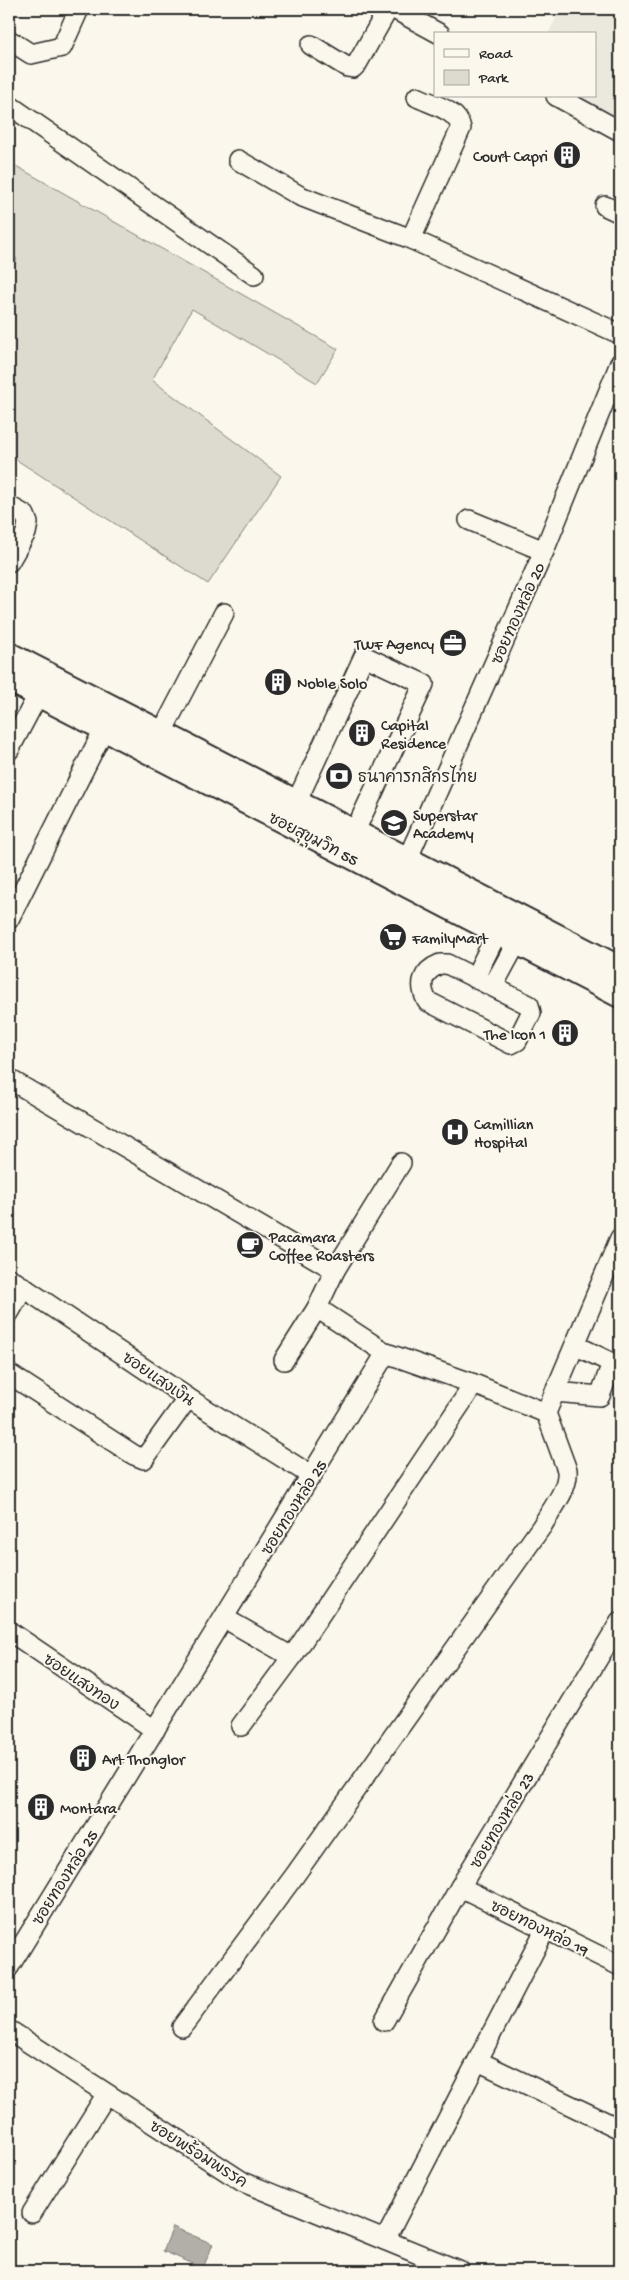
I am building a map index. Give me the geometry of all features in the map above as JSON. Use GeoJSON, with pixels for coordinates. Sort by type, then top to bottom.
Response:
{"type":"FeatureCollection","features":[{"type":"Feature","properties":{"kind":"main road","name":"ซอยสุขุมวิท 55"},"geometry":{"type":"LineString","coordinates":[[9,655],[407,860],[620,995]]}},
{"type":"Feature","properties":{"kind":"main road","name":"ซอยสุขุมวิท 55"},"geometry":{"type":"LineString","coordinates":[[9,679],[104,729],[512,927],[620,969]]}},
{"type":"Feature","properties":{"kind":"street"},"geometry":{"type":"LineString","coordinates":[[9,40],[32,54],[62,47],[79,9]]}},
{"type":"Feature","properties":{"kind":"street"},"geometry":{"type":"LineString","coordinates":[[311,45],[347,68],[353,68],[388,9]]}},
{"type":"Feature","properties":{"kind":"street"},"geometry":{"type":"LineString","coordinates":[[394,9],[436,32]]}},
{"type":"Feature","properties":{"kind":"street"},"geometry":{"type":"LineString","coordinates":[[411,238],[461,128],[460,121],[452,114],[416,97]]}},
{"type":"Feature","properties":{"kind":"street"},"geometry":{"type":"LineString","coordinates":[[560,98],[620,131]]}},
{"type":"Feature","properties":{"kind":"street"},"geometry":{"type":"LineString","coordinates":[[9,105],[254,275]]}},
{"type":"Feature","properties":{"kind":"street"},"geometry":{"type":"LineString","coordinates":[[238,160],[300,196],[411,238],[620,334]]}},
{"type":"Feature","properties":{"kind":"street","name":"ซอยทองหล่อ 20"},"geometry":{"type":"LineString","coordinates":[[407,860],[544,551],[620,363]]}},
{"type":"Feature","properties":{"kind":"street"},"geometry":{"type":"LineString","coordinates":[[9,506],[24,515],[28,523],[26,533],[9,562]]}},
{"type":"Feature","properties":{"kind":"street"},"geometry":{"type":"LineString","coordinates":[[469,520],[544,551]]}},
{"type":"Feature","properties":{"kind":"street"},"geometry":{"type":"LineString","coordinates":[[161,734],[224,613]]}},
{"type":"Feature","properties":{"kind":"street"},"geometry":{"type":"LineString","coordinates":[[296,804],[364,656],[424,684],[354,833]]}},
{"type":"Feature","properties":{"kind":"street"},"geometry":{"type":"LineString","coordinates":[[9,750],[38,695]]}},
{"type":"Feature","properties":{"kind":"street"},"geometry":{"type":"LineString","coordinates":[[9,919],[104,729]]}},
{"type":"Feature","properties":{"kind":"street"},"geometry":{"type":"LineString","coordinates":[[475,977],[512,927]]}},
{"type":"Feature","properties":{"kind":"street"},"geometry":{"type":"LineString","coordinates":[[493,986],[512,927]]}},
{"type":"Feature","properties":{"kind":"street"},"geometry":{"type":"LineString","coordinates":[[440,964],[447,964],[493,986],[529,1005],[531,1009],[531,1013],[514,1044],[427,1001],[422,982],[428,970],[440,964]]}},
{"type":"Feature","properties":{"kind":"street"},"geometry":{"type":"LineString","coordinates":[[9,1079],[335,1270]]}},
{"type":"Feature","properties":{"kind":"street"},"geometry":{"type":"LineString","coordinates":[[284,1360],[317,1308],[335,1270],[401,1163]]}},
{"type":"Feature","properties":{"kind":"street"},"geometry":{"type":"LineString","coordinates":[[182,2027],[300,1867],[542,1526],[557,1502],[567,1477],[546,1413],[620,1238]]}},
{"type":"Feature","properties":{"kind":"street"},"geometry":{"type":"LineString","coordinates":[[9,1313],[16,1283]]}},
{"type":"Feature","properties":{"kind":"street","name":"ซอยแสงเงิน"},"geometry":{"type":"LineString","coordinates":[[16,1283],[188,1398],[312,1476]]}},
{"type":"Feature","properties":{"kind":"street"},"geometry":{"type":"LineString","coordinates":[[317,1308],[386,1353],[474,1384],[546,1413]]}},
{"type":"Feature","properties":{"kind":"street"},"geometry":{"type":"LineString","coordinates":[[555,1392],[600,1396],[612,1363],[575,1345]]}},
{"type":"Feature","properties":{"kind":"street","name":"ซอยทองหล่อ 25"},"geometry":{"type":"LineString","coordinates":[[9,1967],[386,1353]]}},
{"type":"Feature","properties":{"kind":"street"},"geometry":{"type":"LineString","coordinates":[[9,1374],[142,1459],[147,1458],[188,1398]]}},
{"type":"Feature","properties":{"kind":"street"},"geometry":{"type":"LineString","coordinates":[[240,1726],[292,1657],[474,1384]]}},
{"type":"Feature","properties":{"kind":"street"},"geometry":{"type":"LineString","coordinates":[[224,1618],[292,1657]]}},
{"type":"Feature","properties":{"kind":"street","name":"ซอยทองหล่อ 23"},"geometry":{"type":"LineString","coordinates":[[384,2021],[460,1887],[620,1622]]}},
{"type":"Feature","properties":{"kind":"street","name":"ซอยแสงทอง"},"geometry":{"type":"LineString","coordinates":[[9,1631],[155,1730]]}},
{"type":"Feature","properties":{"kind":"street","name":"ซอยทองหล่อ 19"},"geometry":{"type":"LineString","coordinates":[[460,1887],[620,1966]]}},
{"type":"Feature","properties":{"kind":"street"},"geometry":{"type":"LineString","coordinates":[[385,2240],[545,1930]]}},
{"type":"Feature","properties":{"kind":"street","name":"ซอยพร้อมพรรค"},"geometry":{"type":"LineString","coordinates":[[9,2030],[106,2095],[243,2182],[460,2271]]}},
{"type":"Feature","properties":{"kind":"street"},"geometry":{"type":"LineString","coordinates":[[478,2061],[620,2129]]}},
{"type":"Feature","properties":{"kind":"street"},"geometry":{"type":"LineString","coordinates":[[32,2213],[106,2095]]}},
{"type":"Feature","properties":{"kind":"shaded area"},"geometry":{"type":"Polygon","coordinates":[[[561,9],[620,9],[620,123],[574,98],[596,98],[596,32],[549,32],[561,9]]]}},
{"type":"Feature","properties":{"kind":"shaded area"},"geometry":{"type":"Polygon","coordinates":[[[173,2227],[213,2244],[203,2268],[163,2251],[173,2227]]]}},
{"type":"Feature","properties":{"kind":"green space"},"geometry":{"type":"Polygon","coordinates":[[[9,162],[338,349],[317,383],[192,309],[152,380],[281,476],[208,584],[9,455],[9,273],[17,259],[9,254],[9,162]]]}},
{"type":"Feature","properties":{"kind":"place","name":"Court Capri"},"geometry":{"type":"Point","coordinates":[567,155]}},
{"type":"Feature","properties":{"kind":"place","name":"TWF Agency"},"geometry":{"type":"Point","coordinates":[453,643]}},
{"type":"Feature","properties":{"kind":"place","name":"Noble Solo"},"geometry":{"type":"Point","coordinates":[278,682]}},
{"type":"Feature","properties":{"kind":"place","name":"Capital Residence"},"geometry":{"type":"Point","coordinates":[362,733]}},
{"type":"Feature","properties":{"kind":"place","name":"ธนาคารกสิกรไทย"},"geometry":{"type":"Point","coordinates":[339,776]}},
{"type":"Feature","properties":{"kind":"place","name":"Superstar Academy"},"geometry":{"type":"Point","coordinates":[394,823]}},
{"type":"Feature","properties":{"kind":"place","name":"FamilyMart"},"geometry":{"type":"Point","coordinates":[393,937]}},
{"type":"Feature","properties":{"kind":"place","name":"The Icon 1"},"geometry":{"type":"Point","coordinates":[565,1033]}},
{"type":"Feature","properties":{"kind":"place","name":"Camillian Hospital"},"geometry":{"type":"Point","coordinates":[455,1132]}},
{"type":"Feature","properties":{"kind":"place","name":"Pacamara Coffee Roasters"},"geometry":{"type":"Point","coordinates":[250,1245]}},
{"type":"Feature","properties":{"kind":"place","name":"Art Thonglor"},"geometry":{"type":"Point","coordinates":[83,1758]}},
{"type":"Feature","properties":{"kind":"place","name":"Montara"},"geometry":{"type":"Point","coordinates":[41,1807]}}]}
